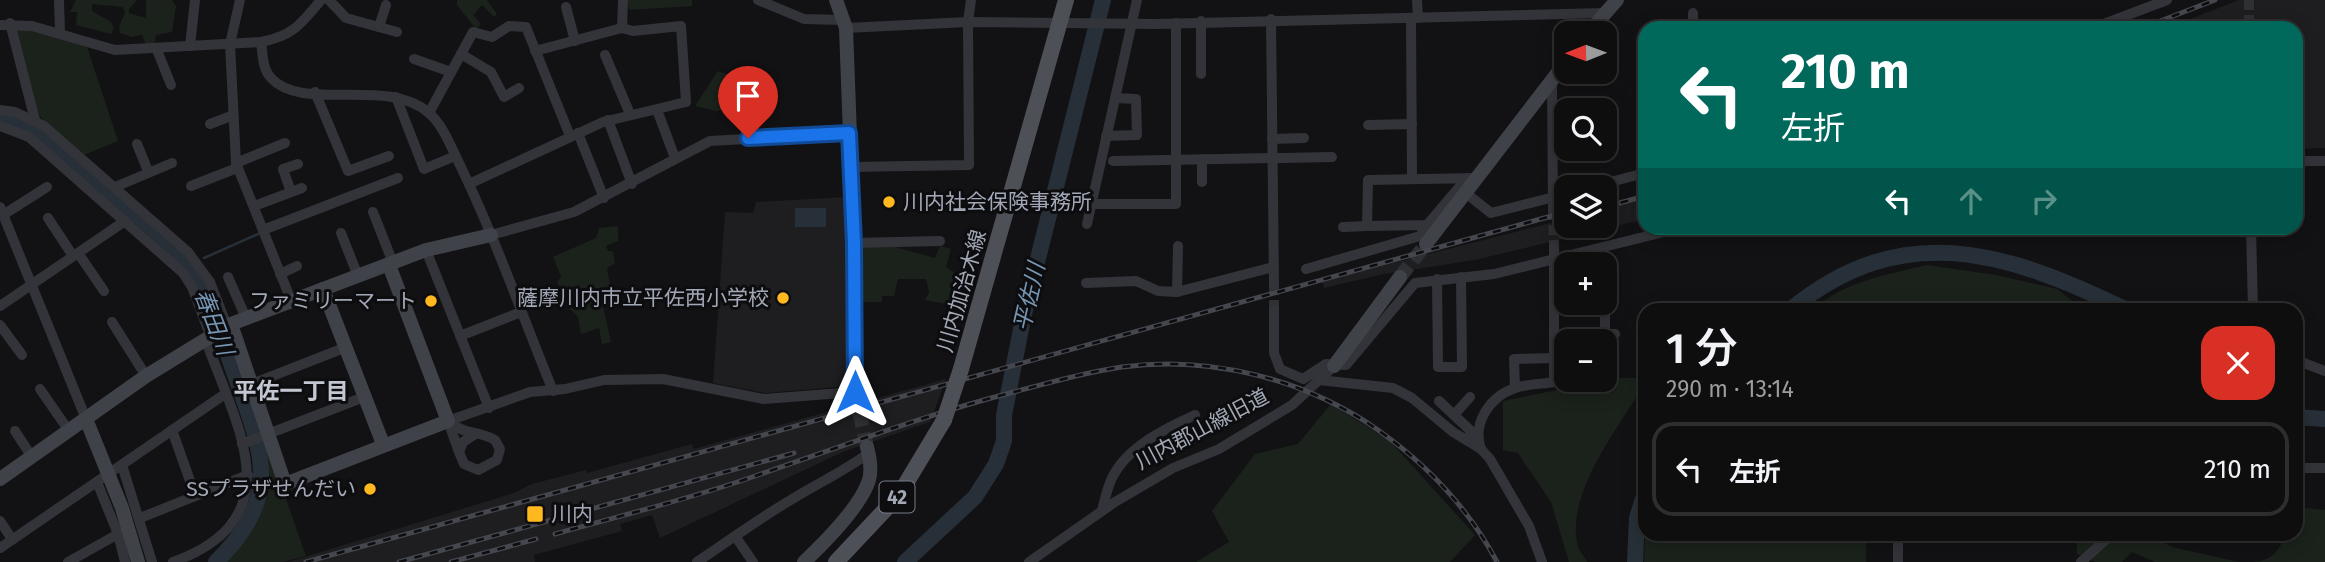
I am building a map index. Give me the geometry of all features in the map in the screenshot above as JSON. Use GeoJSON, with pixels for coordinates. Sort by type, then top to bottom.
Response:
{"type":"FeatureCollection","features":[{"type":"Feature","properties":{"kind":"main road","name":"川内加治木線"},"geometry":{"type":"LineString","coordinates":[[835,562],[899,495],[921,463],[944,420],[1068,23],[1066,0]]}},
{"type":"Feature","properties":{"kind":"street"},"geometry":{"type":"LineString","coordinates":[[59,0],[60,32]]}},
{"type":"Feature","properties":{"kind":"street"},"geometry":{"type":"LineString","coordinates":[[190,46],[195,0]]}},
{"type":"Feature","properties":{"kind":"street"},"geometry":{"type":"LineString","coordinates":[[240,0],[230,44],[231,116],[237,165],[291,300]]}},
{"type":"Feature","properties":{"kind":"street"},"geometry":{"type":"LineString","coordinates":[[35,120],[5,24],[60,32],[115,50],[157,50],[282,38],[297,28],[321,0]]}},
{"type":"Feature","properties":{"kind":"street"},"geometry":{"type":"LineString","coordinates":[[329,0],[346,18],[397,32]]}},
{"type":"Feature","properties":{"kind":"street"},"geometry":{"type":"LineString","coordinates":[[622,28],[623,0]]}},
{"type":"Feature","properties":{"kind":"street"},"geometry":{"type":"LineString","coordinates":[[758,0],[804,19],[844,24],[1176,23],[1604,13]]}},
{"type":"Feature","properties":{"kind":"street"},"geometry":{"type":"LineString","coordinates":[[0,110],[35,120],[115,187],[203,269],[252,384],[265,435],[285,484],[383,444],[530,392],[553,391],[604,380],[663,379],[764,399],[855,392],[854,243],[844,24],[836,0]]}},
{"type":"Feature","properties":{"kind":"street"},"geometry":{"type":"LineString","coordinates":[[850,167],[970,165],[968,22],[971,0]]}},
{"type":"Feature","properties":{"kind":"street"},"geometry":{"type":"LineString","coordinates":[[1087,224],[1115,99],[1126,23],[1137,0]]}},
{"type":"Feature","properties":{"kind":"street"},"geometry":{"type":"LineString","coordinates":[[1412,179],[1417,0]]}},
{"type":"Feature","properties":{"kind":"street"},"geometry":{"type":"LineString","coordinates":[[1598,21],[1617,0]]}},
{"type":"Feature","properties":{"kind":"street"},"geometry":{"type":"LineString","coordinates":[[2112,21],[2167,0]]}},
{"type":"Feature","properties":{"kind":"street"},"geometry":{"type":"LineString","coordinates":[[379,27],[386,5]]}},
{"type":"Feature","properties":{"kind":"street"},"geometry":{"type":"LineString","coordinates":[[566,6],[575,41]]}},
{"type":"Feature","properties":{"kind":"street"},"geometry":{"type":"LineString","coordinates":[[1693,13],[1693,21]]}},
{"type":"Feature","properties":{"kind":"street"},"geometry":{"type":"LineString","coordinates":[[1271,19],[1274,285]]}},
{"type":"Feature","properties":{"kind":"street"},"geometry":{"type":"LineString","coordinates":[[1201,21],[1201,74]]}},
{"type":"Feature","properties":{"kind":"street"},"geometry":{"type":"LineString","coordinates":[[1090,204],[1176,204],[1176,23]]}},
{"type":"Feature","properties":{"kind":"street"},"geometry":{"type":"LineString","coordinates":[[429,113],[472,32],[492,37],[509,26],[526,27],[604,198]]}},
{"type":"Feature","properties":{"kind":"street"},"geometry":{"type":"LineString","coordinates":[[469,184],[608,120],[686,102],[681,26],[633,31],[622,28],[535,51]]}},
{"type":"Feature","properties":{"kind":"street"},"geometry":{"type":"LineString","coordinates":[[261,42],[264,67],[272,80],[306,92],[337,96],[380,93],[396,97],[429,113],[469,184],[553,391]]}},
{"type":"Feature","properties":{"kind":"street"},"geometry":{"type":"LineString","coordinates":[[157,50],[170,85]]}},
{"type":"Feature","properties":{"kind":"street"},"geometry":{"type":"LineString","coordinates":[[461,54],[491,72],[504,97],[519,88]]}},
{"type":"Feature","properties":{"kind":"street"},"geometry":{"type":"LineString","coordinates":[[605,55],[630,114]]}},
{"type":"Feature","properties":{"kind":"street"},"geometry":{"type":"LineString","coordinates":[[414,59],[451,72]]}},
{"type":"Feature","properties":{"kind":"street"},"geometry":{"type":"LineString","coordinates":[[1306,269],[1420,236],[1427,225],[1473,178],[1554,77]]}},
{"type":"Feature","properties":{"kind":"street"},"geometry":{"type":"LineString","coordinates":[[1552,80],[1553,211]]}},
{"type":"Feature","properties":{"kind":"street"},"geometry":{"type":"LineString","coordinates":[[315,92],[348,171],[389,156]]}},
{"type":"Feature","properties":{"kind":"street"},"geometry":{"type":"LineString","coordinates":[[396,97],[424,169],[455,156]]}},
{"type":"Feature","properties":{"kind":"street"},"geometry":{"type":"LineString","coordinates":[[1106,136],[1137,135],[1136,99],[1115,99]]}},
{"type":"Feature","properties":{"kind":"street"},"geometry":{"type":"LineString","coordinates":[[657,110],[675,158]]}},
{"type":"Feature","properties":{"kind":"street"},"geometry":{"type":"LineString","coordinates":[[210,124],[231,116]]}},
{"type":"Feature","properties":{"kind":"street"},"geometry":{"type":"LineString","coordinates":[[608,120],[632,184]]}},
{"type":"Feature","properties":{"kind":"street"},"geometry":{"type":"LineString","coordinates":[[1368,125],[1412,124]]}},
{"type":"Feature","properties":{"kind":"street"},"geometry":{"type":"LineString","coordinates":[[0,126],[29,136],[183,273],[192,287],[242,444],[248,475],[242,506],[222,537],[200,552],[173,562]]}},
{"type":"Feature","properties":{"kind":"street"},"geometry":{"type":"LineString","coordinates":[[0,479],[146,376],[209,336],[246,318],[426,250],[574,212],[710,141],[849,133]]}},
{"type":"Feature","properties":{"kind":"street"},"geometry":{"type":"LineString","coordinates":[[1272,139],[1304,138]]}},
{"type":"Feature","properties":{"kind":"street"},"geometry":{"type":"LineString","coordinates":[[191,186],[285,143]]}},
{"type":"Feature","properties":{"kind":"street"},"geometry":{"type":"LineString","coordinates":[[137,144],[148,171]]}},
{"type":"Feature","properties":{"kind":"street"},"geometry":{"type":"LineString","coordinates":[[1113,161],[1332,157]]}},
{"type":"Feature","properties":{"kind":"street"},"geometry":{"type":"LineString","coordinates":[[1202,159],[1202,182]]}},
{"type":"Feature","properties":{"kind":"street"},"geometry":{"type":"LineString","coordinates":[[2303,161],[2325,160]]}},
{"type":"Feature","properties":{"kind":"street"},"geometry":{"type":"LineString","coordinates":[[115,187],[136,180],[139,174],[172,163]]}},
{"type":"Feature","properties":{"kind":"street"},"geometry":{"type":"LineString","coordinates":[[254,206],[296,190],[283,169],[298,164]]}},
{"type":"Feature","properties":{"kind":"street"},"geometry":{"type":"LineString","coordinates":[[1617,180],[1638,175]]}},
{"type":"Feature","properties":{"kind":"street"},"geometry":{"type":"LineString","coordinates":[[264,230],[398,178]]}},
{"type":"Feature","properties":{"kind":"street"},"geometry":{"type":"LineString","coordinates":[[1367,226],[1368,180],[1473,178]]}},
{"type":"Feature","properties":{"kind":"street"},"geometry":{"type":"LineString","coordinates":[[47,187],[2,211],[86,419],[125,562]]}},
{"type":"Feature","properties":{"kind":"street"},"geometry":{"type":"LineString","coordinates":[[1462,190],[1491,213],[1553,197]]}},
{"type":"Feature","properties":{"kind":"street"},"geometry":{"type":"LineString","coordinates":[[1426,244],[1462,190]]}},
{"type":"Feature","properties":{"kind":"street"},"geometry":{"type":"LineString","coordinates":[[373,212],[459,452],[466,466],[474,470],[484,469],[497,460],[500,451],[497,442],[475,434],[465,434],[448,421]]}},
{"type":"Feature","properties":{"kind":"street"},"geometry":{"type":"LineString","coordinates":[[48,218],[104,291]]}},
{"type":"Feature","properties":{"kind":"street"},"geometry":{"type":"LineString","coordinates":[[0,306],[125,220]]}},
{"type":"Feature","properties":{"kind":"street"},"geometry":{"type":"LineString","coordinates":[[1343,227],[1427,225]]}},
{"type":"Feature","properties":{"kind":"street"},"geometry":{"type":"LineString","coordinates":[[341,233],[358,276]]}},
{"type":"Feature","properties":{"kind":"street"},"geometry":{"type":"LineString","coordinates":[[1274,310],[1274,353],[1280,369],[1303,379],[1326,364],[1346,365],[1408,289],[1424,280],[1494,274],[1651,235]]}},
{"type":"Feature","properties":{"kind":"street"},"geometry":{"type":"LineString","coordinates":[[2251,235],[2253,303]]}},
{"type":"Feature","properties":{"kind":"street"},"geometry":{"type":"LineString","coordinates":[[854,243],[940,241]]}},
{"type":"Feature","properties":{"kind":"street"},"geometry":{"type":"LineString","coordinates":[[1178,246],[1178,292]]}},
{"type":"Feature","properties":{"kind":"street"},"geometry":{"type":"LineString","coordinates":[[1554,247],[1554,290]]}},
{"type":"Feature","properties":{"kind":"street"},"geometry":{"type":"LineString","coordinates":[[426,250],[489,408]]}},
{"type":"Feature","properties":{"kind":"street"},"geometry":{"type":"LineString","coordinates":[[281,274],[297,267]]}},
{"type":"Feature","properties":{"kind":"street"},"geometry":{"type":"LineString","coordinates":[[1086,283],[1136,281],[1158,291],[1178,292],[1273,267]]}},
{"type":"Feature","properties":{"kind":"street"},"geometry":{"type":"LineString","coordinates":[[228,277],[246,318]]}},
{"type":"Feature","properties":{"kind":"street","name":"川内郡山線旧道"},"geometry":{"type":"LineString","coordinates":[[1029,562],[1102,511],[1172,468],[1241,436],[1292,405],[1334,366],[1400,277]]}},
{"type":"Feature","properties":{"kind":"street"},"geometry":{"type":"LineString","coordinates":[[1437,279],[1438,368],[1462,367],[1461,277]]}},
{"type":"Feature","properties":{"kind":"street"},"geometry":{"type":"LineString","coordinates":[[323,289],[383,444]]}},
{"type":"Feature","properties":{"kind":"street"},"geometry":{"type":"LineString","coordinates":[[460,336],[521,312]]}},
{"type":"Feature","properties":{"kind":"street"},"geometry":{"type":"LineString","coordinates":[[112,322],[146,376]]}},
{"type":"Feature","properties":{"kind":"street"},"geometry":{"type":"LineString","coordinates":[[0,325],[22,355]]}},
{"type":"Feature","properties":{"kind":"street"},"geometry":{"type":"LineString","coordinates":[[252,384],[344,348]]}},
{"type":"Feature","properties":{"kind":"street"},"geometry":{"type":"LineString","coordinates":[[1515,388],[1514,359],[1554,358]]}},
{"type":"Feature","properties":{"kind":"street"},"geometry":{"type":"LineString","coordinates":[[2303,362],[2325,370]]}},
{"type":"Feature","properties":{"kind":"street"},"geometry":{"type":"LineString","coordinates":[[1320,380],[1393,388],[1412,398],[1465,441],[1481,449]]}},
{"type":"Feature","properties":{"kind":"street"},"geometry":{"type":"LineString","coordinates":[[1465,441],[1474,433],[1494,401],[1515,388],[1554,382]]}},
{"type":"Feature","properties":{"kind":"street"},"geometry":{"type":"LineString","coordinates":[[40,388],[69,431]]}},
{"type":"Feature","properties":{"kind":"street"},"geometry":{"type":"LineString","coordinates":[[0,548],[225,394]]}},
{"type":"Feature","properties":{"kind":"street"},"geometry":{"type":"LineString","coordinates":[[242,444],[364,397]]}},
{"type":"Feature","properties":{"kind":"street"},"geometry":{"type":"LineString","coordinates":[[1454,415],[1470,397]]}},
{"type":"Feature","properties":{"kind":"street"},"geometry":{"type":"LineString","coordinates":[[1438,401],[1474,433],[1481,449],[1529,526],[1542,562]]}},
{"type":"Feature","properties":{"kind":"street"},"geometry":{"type":"LineString","coordinates":[[1102,511],[1113,476],[1130,456],[1160,431],[1195,415]]}},
{"type":"Feature","properties":{"kind":"street"},"geometry":{"type":"LineString","coordinates":[[172,430],[195,495]]}},
{"type":"Feature","properties":{"kind":"street"},"geometry":{"type":"LineString","coordinates":[[15,431],[32,457]]}},
{"type":"Feature","properties":{"kind":"street"},"geometry":{"type":"LineString","coordinates":[[459,452],[463,442],[475,434]]}},
{"type":"Feature","properties":{"kind":"street"},"geometry":{"type":"LineString","coordinates":[[697,562],[868,450],[871,470],[864,491],[819,548],[804,562]]}},
{"type":"Feature","properties":{"kind":"street"},"geometry":{"type":"LineString","coordinates":[[122,465],[152,562]]}},
{"type":"Feature","properties":{"kind":"street"},"geometry":{"type":"LineString","coordinates":[[2303,468],[2325,468]]}},
{"type":"Feature","properties":{"kind":"street"},"geometry":{"type":"LineString","coordinates":[[140,518],[248,475]]}},
{"type":"Feature","properties":{"kind":"street"},"geometry":{"type":"LineString","coordinates":[[103,479],[129,527],[138,562]]}},
{"type":"Feature","properties":{"kind":"street"},"geometry":{"type":"LineString","coordinates":[[0,521],[12,539]]}},
{"type":"Feature","properties":{"kind":"street"},"geometry":{"type":"LineString","coordinates":[[68,562],[118,534]]}},
{"type":"Feature","properties":{"kind":"street"},"geometry":{"type":"LineString","coordinates":[[735,536],[753,562]]}},
{"type":"Feature","properties":{"kind":"street"},"geometry":{"type":"LineString","coordinates":[[1898,541],[1898,562]]}},
{"type":"Feature","properties":{"kind":"street"},"geometry":{"type":"LineString","coordinates":[[2081,562],[2104,541]]}},
{"type":"Feature","properties":{"kind":"shaded area"},"geometry":{"type":"Polygon","coordinates":[[[76,0],[137,0],[129,13],[146,18],[146,0],[172,0],[176,6],[172,32],[156,35],[155,43],[146,45],[142,35],[132,37],[120,33],[119,26],[125,13],[123,7],[92,4],[92,11],[111,22],[114,28],[111,34],[76,25],[77,12],[70,12],[76,0]]]}},
{"type":"Feature","properties":{"kind":"shaded area"},"geometry":{"type":"Polygon","coordinates":[[[457,0],[487,0],[497,14],[494,17],[482,5],[473,15],[481,24],[476,29],[457,5],[457,0]]]}},
{"type":"Feature","properties":{"kind":"shaded area"},"geometry":{"type":"Polygon","coordinates":[[[627,0],[692,0],[692,6],[629,10],[627,0]]]}},
{"type":"Feature","properties":{"kind":"shaded area"},"geometry":{"type":"Polygon","coordinates":[[[2239,0],[2325,0],[2325,148],[2303,149],[2303,21],[2185,21],[2239,0]]]}},
{"type":"Feature","properties":{"kind":"shaded area"},"geometry":{"type":"Polygon","coordinates":[[[15,29],[29,29],[87,47],[118,141],[84,155],[37,114],[15,29]]]}},
{"type":"Feature","properties":{"kind":"shaded area"},"geometry":{"type":"Polygon","coordinates":[[[718,71],[738,78],[762,79],[762,91],[747,94],[746,101],[760,102],[761,112],[749,115],[748,105],[716,111],[695,106],[718,71]]]}},
{"type":"Feature","properties":{"kind":"shaded area","name":"薩摩川内市立平佐西小学校"},"geometry":{"type":"Polygon","coordinates":[[[845,197],[850,386],[765,393],[713,383],[725,212],[753,213],[756,202],[845,197]]]}},
{"type":"Feature","properties":{"kind":"shaded area"},"geometry":{"type":"Polygon","coordinates":[[[1638,201],[1638,221],[1617,226],[1617,206],[1638,201]]]}},
{"type":"Feature","properties":{"kind":"shaded area"},"geometry":{"type":"Polygon","coordinates":[[[795,208],[826,208],[826,227],[795,227],[795,208]]]}},
{"type":"Feature","properties":{"kind":"shaded area"},"geometry":{"type":"Polygon","coordinates":[[[1554,222],[1554,238],[1566,238],[1475,260],[1384,274],[1324,288],[1322,281],[1554,222]]]}},
{"type":"Feature","properties":{"kind":"shaded area"},"geometry":{"type":"Polygon","coordinates":[[[618,226],[618,241],[606,246],[608,251],[613,251],[615,263],[607,268],[611,290],[601,297],[611,342],[602,344],[599,328],[581,334],[578,317],[569,308],[564,291],[557,283],[561,276],[553,257],[596,238],[599,228],[618,226]]]}},
{"type":"Feature","properties":{"kind":"shaded area"},"geometry":{"type":"Polygon","coordinates":[[[940,246],[951,249],[946,267],[963,279],[952,309],[946,304],[925,300],[929,292],[926,279],[898,279],[894,296],[882,296],[882,302],[860,302],[860,247],[895,247],[935,258],[940,246]]]}},
{"type":"Feature","properties":{"kind":"shaded area"},"geometry":{"type":"Polygon","coordinates":[[[1927,265],[1996,275],[2057,289],[2075,303],[1821,303],[1838,292],[1881,276],[1927,265]]]}},
{"type":"Feature","properties":{"kind":"shaded area"},"geometry":{"type":"Polygon","coordinates":[[[1617,378],[1638,378],[1638,394],[1598,459],[1580,502],[1576,523],[1577,543],[1587,562],[1569,562],[1551,502],[1518,453],[1503,450],[1503,401],[1554,391],[1617,392],[1617,378]]]}},
{"type":"Feature","properties":{"kind":"shaded area"},"geometry":{"type":"Polygon","coordinates":[[[946,379],[930,422],[845,451],[660,538],[652,515],[620,524],[622,531],[534,555],[535,562],[288,562],[511,494],[532,484],[586,470],[587,473],[692,444],[694,449],[946,379]]]}},
{"type":"Feature","properties":{"kind":"shaded area"},"geometry":{"type":"Polygon","coordinates":[[[1331,404],[1390,441],[1475,535],[1450,562],[1196,562],[1229,542],[1212,511],[1255,454],[1298,444],[1331,404]]]}},
{"type":"Feature","properties":{"kind":"shaded area"},"geometry":{"type":"Polygon","coordinates":[[[263,441],[266,442],[306,556],[283,562],[225,562],[259,512],[265,490],[263,441]]]}},
{"type":"Feature","properties":{"kind":"shaded area"},"geometry":{"type":"Polygon","coordinates":[[[2303,508],[2325,510],[2325,562],[2252,562],[2265,560],[2283,541],[2303,541],[2303,508]]]}},
{"type":"Feature","properties":{"kind":"shaded area"},"geometry":{"type":"Polygon","coordinates":[[[1645,541],[1866,541],[1866,562],[1644,562],[1645,541]]]}},
{"type":"Feature","properties":{"kind":"shaded area"},"geometry":{"type":"Polygon","coordinates":[[[2077,541],[2161,541],[2172,547],[2239,562],[2155,562],[2132,552],[2122,562],[2095,562],[2077,554],[2077,541]]]}},
{"type":"Feature","properties":{"kind":"waterway","name":"平佐川"},"geometry":{"type":"LineString","coordinates":[[905,562],[975,497],[996,464],[1004,441],[1004,415],[1024,314],[1103,0]]}},
{"type":"Feature","properties":{"kind":"waterway","name":"春田川"},"geometry":{"type":"LineString","coordinates":[[0,118],[27,127],[64,152],[169,244],[194,272],[203,287],[253,426],[261,472],[259,493],[251,515],[237,538],[216,562]]}},
{"type":"Feature","properties":{"kind":"waterway"},"geometry":{"type":"LineString","coordinates":[[204,258],[258,234]]}},
{"type":"Feature","properties":{"kind":"waterway"},"geometry":{"type":"LineString","coordinates":[[1800,303],[1832,281],[1873,263],[1915,254],[1956,253],[1997,260],[2040,272],[2112,303]]}},
{"type":"Feature","properties":{"kind":"waterway"},"geometry":{"type":"LineString","coordinates":[[2303,417],[2325,419]]}},
{"type":"Feature","properties":{"kind":"waterway"},"geometry":{"type":"LineString","coordinates":[[1635,562],[1638,515]]}},
{"type":"Feature","properties":{"kind":"tunnel"},"geometry":{"type":"LineString","coordinates":[[2249,0],[2249,21]]}},
{"type":"Feature","properties":{"kind":"tunnel"},"geometry":{"type":"LineString","coordinates":[[1553,210],[1554,247]]}},
{"type":"Feature","properties":{"kind":"tunnel"},"geometry":{"type":"LineString","coordinates":[[1400,277],[1426,244]]}},
{"type":"Feature","properties":{"kind":"tunnel"},"geometry":{"type":"LineString","coordinates":[[1274,285],[1274,310]]}},
{"type":"Feature","properties":{"kind":"tunnel"},"geometry":{"type":"LineString","coordinates":[[855,392],[867,447]]}},
{"type":"Feature","properties":{"kind":"railway"},"geometry":{"type":"LineString","coordinates":[[2160,21],[2215,0]]}},
{"type":"Feature","properties":{"kind":"railway"},"geometry":{"type":"LineString","coordinates":[[1617,204],[1638,198]]}},
{"type":"Feature","properties":{"kind":"railway"},"geometry":{"type":"LineString","coordinates":[[306,562],[1554,215]]}},
{"type":"Feature","properties":{"kind":"railway"},"geometry":{"type":"LineString","coordinates":[[555,534],[733,484],[917,420],[1014,392],[1108,369],[1155,364],[1189,365],[1222,368],[1288,384],[1350,412],[1396,443],[1445,489],[1473,524],[1497,562]]}},
{"type":"Feature","properties":{"kind":"railway"},"geometry":{"type":"LineString","coordinates":[[399,562],[794,453]]}},
{"type":"Feature","properties":{"kind":"railway"},"geometry":{"type":"LineString","coordinates":[[451,562],[536,539]]}},
{"type":"Feature","properties":{"kind":"place","name":"川内社会保険事務所"},"geometry":{"type":"Point","coordinates":[889,202]}},
{"type":"Feature","properties":{"kind":"place","name":"薩摩川内市立平佐西小学校"},"geometry":{"type":"Point","coordinates":[783,298]}},
{"type":"Feature","properties":{"kind":"place","name":"ファミリーマート"},"geometry":{"type":"Point","coordinates":[431,301]}},
{"type":"Feature","properties":{"kind":"place","name":"SSプラザせんだい"},"geometry":{"type":"Point","coordinates":[370,489]}},
{"type":"Feature","properties":{"kind":"place","name":"川内"},"geometry":{"type":"Point","coordinates":[535,514]}},
{"type":"Feature","properties":{"kind":"district","name":"平佐一丁目"},"geometry":{"type":"Point","coordinates":[291,391]}},
{"type":"Feature","properties":{"kind":"route"},"geometry":{"type":"LineString","coordinates":[[748,138],[849,133],[854,243],[855,392]]}}]}
